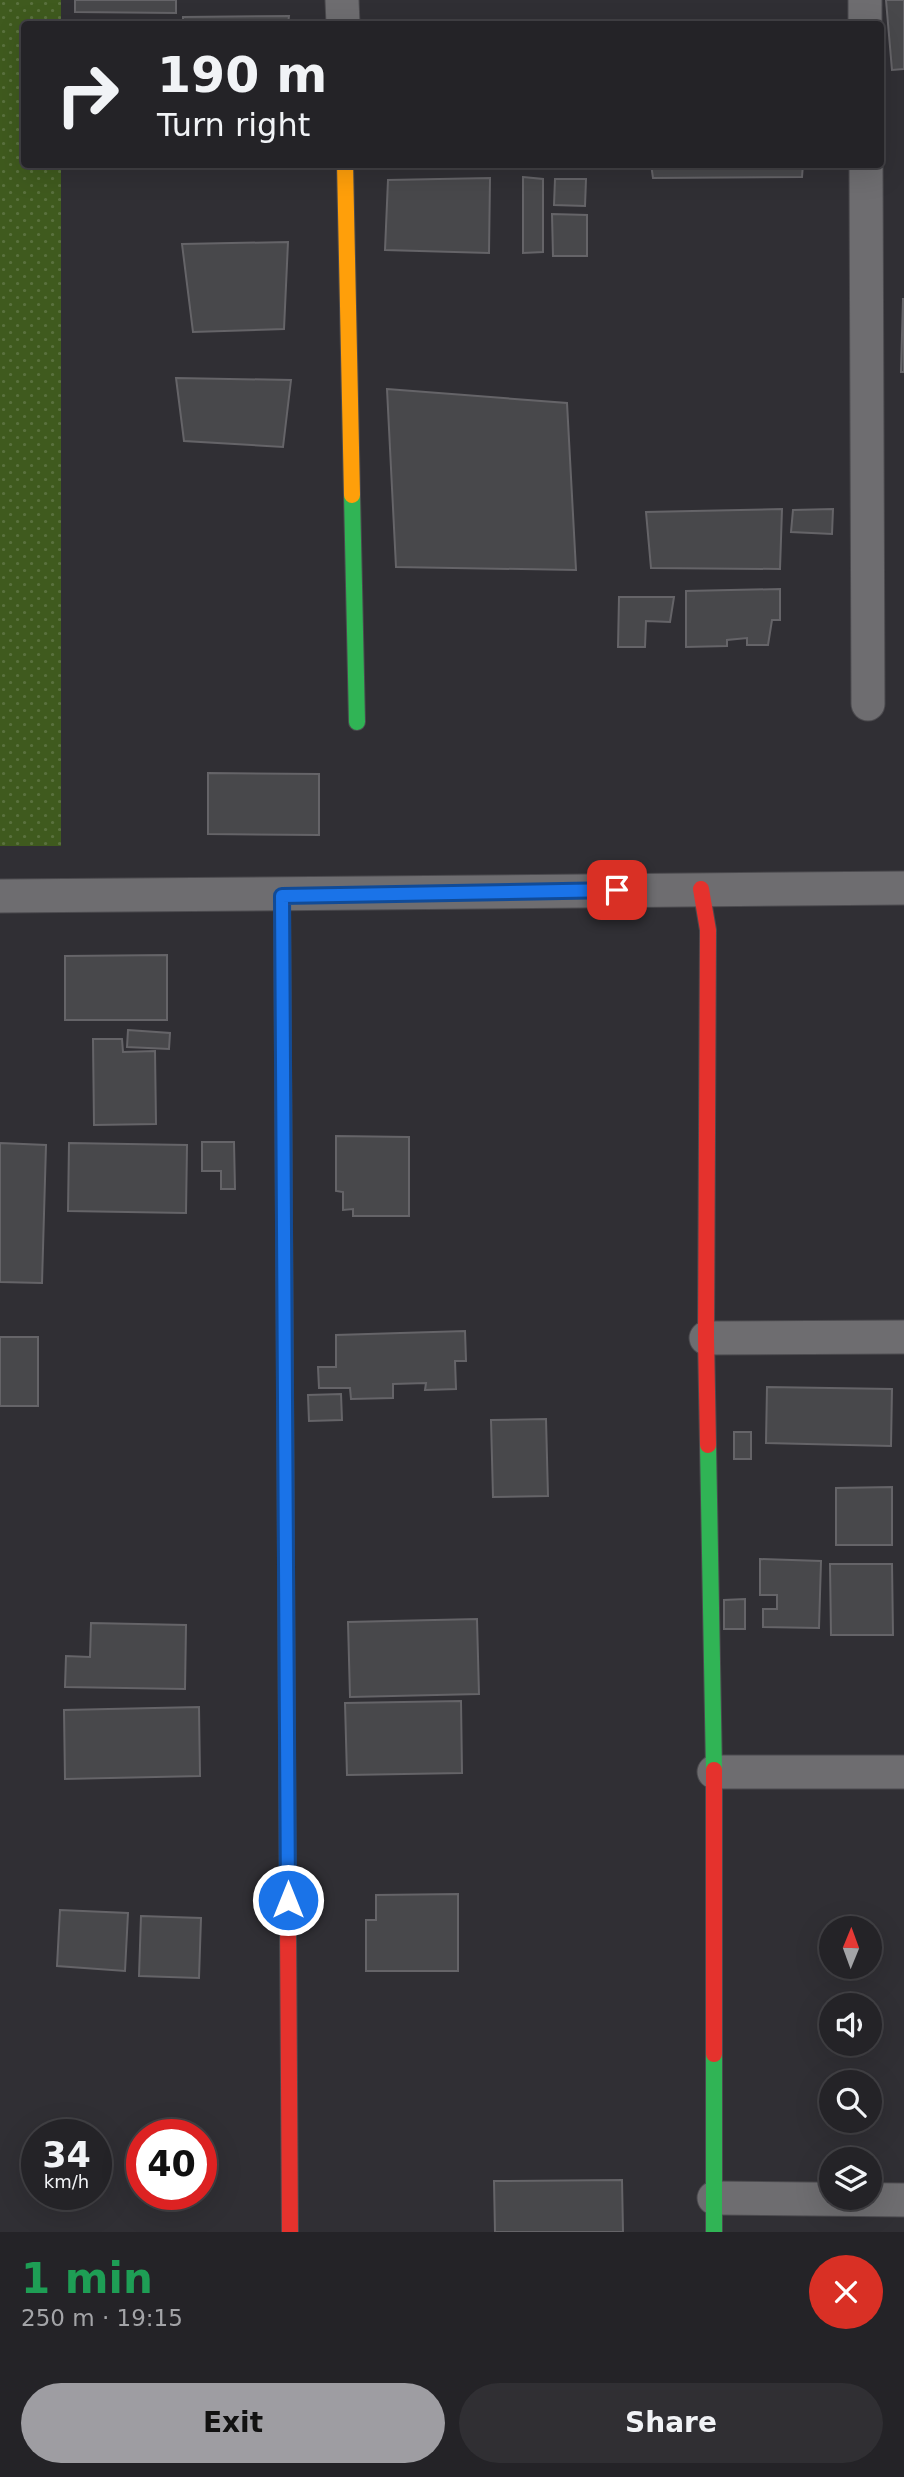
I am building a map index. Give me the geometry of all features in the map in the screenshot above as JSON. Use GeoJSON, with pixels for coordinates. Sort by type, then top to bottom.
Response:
{"type":"FeatureCollection","features":[{"type":"Feature","properties":{"kind":"street"},"geometry":{"type":"LineString","coordinates":[[342,0],[342,21]]}},
{"type":"Feature","properties":{"kind":"street"},"geometry":{"type":"LineString","coordinates":[[865,0],[865,21]]}},
{"type":"Feature","properties":{"kind":"street"},"geometry":{"type":"LineString","coordinates":[[345,168],[357,722]]}},
{"type":"Feature","properties":{"kind":"street"},"geometry":{"type":"LineString","coordinates":[[866,168],[867,704]]}},
{"type":"Feature","properties":{"kind":"street"},"geometry":{"type":"LineString","coordinates":[[0,896],[282,896],[904,888]]}},
{"type":"Feature","properties":{"kind":"street"},"geometry":{"type":"LineString","coordinates":[[701,889],[708,930],[706,1338],[714,1772],[714,2232]]}},
{"type":"Feature","properties":{"kind":"street"},"geometry":{"type":"LineString","coordinates":[[282,896],[290,2232]]}},
{"type":"Feature","properties":{"kind":"street"},"geometry":{"type":"LineString","coordinates":[[706,1338],[904,1337]]}},
{"type":"Feature","properties":{"kind":"street"},"geometry":{"type":"LineString","coordinates":[[714,1772],[904,1772]]}},
{"type":"Feature","properties":{"kind":"street"},"geometry":{"type":"LineString","coordinates":[[714,2198],[904,2200]]}},
{"type":"Feature","properties":{"kind":"green space"},"geometry":{"type":"Polygon","coordinates":[[[0,0],[61,0],[61,21],[21,21],[21,168],[61,168],[61,846],[0,846],[0,0]]]}},
{"type":"Feature","properties":{"kind":"building"},"geometry":{"type":"Polygon","coordinates":[[[75,0],[176,0],[176,13],[75,12],[75,0]]]}},
{"type":"Feature","properties":{"kind":"building"},"geometry":{"type":"Polygon","coordinates":[[[886,0],[904,0],[904,69],[892,70],[886,0]]]}},
{"type":"Feature","properties":{"kind":"building"},"geometry":{"type":"Polygon","coordinates":[[[289,16],[288,21],[183,21],[183,17],[289,16]]]}},
{"type":"Feature","properties":{"kind":"building"},"geometry":{"type":"Polygon","coordinates":[[[652,168],[803,168],[802,177],[653,178],[652,168]]]}},
{"type":"Feature","properties":{"kind":"building"},"geometry":{"type":"Polygon","coordinates":[[[523,177],[543,179],[543,252],[523,253],[523,177]]]}},
{"type":"Feature","properties":{"kind":"building"},"geometry":{"type":"Polygon","coordinates":[[[490,178],[489,253],[385,250],[388,180],[490,178]]]}},
{"type":"Feature","properties":{"kind":"building"},"geometry":{"type":"Polygon","coordinates":[[[555,179],[586,179],[585,206],[554,205],[555,179]]]}},
{"type":"Feature","properties":{"kind":"building"},"geometry":{"type":"Polygon","coordinates":[[[552,214],[587,215],[587,256],[553,256],[552,214]]]}},
{"type":"Feature","properties":{"kind":"building"},"geometry":{"type":"Polygon","coordinates":[[[288,242],[284,329],[193,332],[182,244],[288,242]]]}},
{"type":"Feature","properties":{"kind":"building"},"geometry":{"type":"Polygon","coordinates":[[[903,299],[904,372],[901,372],[903,299]]]}},
{"type":"Feature","properties":{"kind":"building"},"geometry":{"type":"Polygon","coordinates":[[[176,378],[291,380],[283,447],[184,441],[176,378]]]}},
{"type":"Feature","properties":{"kind":"building"},"geometry":{"type":"Polygon","coordinates":[[[387,389],[567,403],[576,570],[396,567],[387,389]]]}},
{"type":"Feature","properties":{"kind":"building"},"geometry":{"type":"Polygon","coordinates":[[[782,509],[780,569],[651,568],[646,512],[782,509]]]}},
{"type":"Feature","properties":{"kind":"building"},"geometry":{"type":"Polygon","coordinates":[[[833,509],[832,534],[791,532],[793,510],[833,509]]]}},
{"type":"Feature","properties":{"kind":"building"},"geometry":{"type":"Polygon","coordinates":[[[780,589],[780,620],[772,620],[768,645],[747,645],[747,638],[727,640],[727,646],[686,647],[686,591],[780,589]]]}},
{"type":"Feature","properties":{"kind":"building"},"geometry":{"type":"Polygon","coordinates":[[[619,597],[674,597],[670,622],[646,621],[645,647],[618,647],[619,597]]]}},
{"type":"Feature","properties":{"kind":"building"},"geometry":{"type":"Polygon","coordinates":[[[208,773],[319,774],[319,835],[208,834],[208,773]]]}},
{"type":"Feature","properties":{"kind":"building"},"geometry":{"type":"Polygon","coordinates":[[[167,955],[167,1020],[65,1020],[65,956],[167,955]]]}},
{"type":"Feature","properties":{"kind":"building"},"geometry":{"type":"Polygon","coordinates":[[[128,1030],[170,1033],[169,1049],[127,1047],[128,1030]]]}},
{"type":"Feature","properties":{"kind":"building"},"geometry":{"type":"Polygon","coordinates":[[[93,1039],[122,1039],[123,1052],[155,1051],[156,1124],[94,1125],[93,1039]]]}},
{"type":"Feature","properties":{"kind":"building"},"geometry":{"type":"Polygon","coordinates":[[[336,1136],[409,1137],[409,1216],[353,1216],[353,1209],[343,1210],[343,1192],[336,1191],[336,1136]]]}},
{"type":"Feature","properties":{"kind":"building"},"geometry":{"type":"Polygon","coordinates":[[[202,1142],[234,1142],[235,1189],[221,1189],[221,1171],[202,1171],[202,1142]]]}},
{"type":"Feature","properties":{"kind":"building"},"geometry":{"type":"Polygon","coordinates":[[[0,1143],[46,1145],[42,1283],[0,1282],[0,1143]]]}},
{"type":"Feature","properties":{"kind":"building"},"geometry":{"type":"Polygon","coordinates":[[[69,1143],[187,1145],[186,1213],[68,1211],[69,1143]]]}},
{"type":"Feature","properties":{"kind":"building"},"geometry":{"type":"Polygon","coordinates":[[[465,1331],[466,1361],[455,1361],[456,1389],[425,1390],[426,1383],[393,1384],[393,1398],[351,1399],[350,1388],[319,1388],[318,1367],[336,1367],[336,1335],[465,1331]]]}},
{"type":"Feature","properties":{"kind":"building"},"geometry":{"type":"Polygon","coordinates":[[[0,1337],[38,1337],[38,1406],[0,1406],[0,1337]]]}},
{"type":"Feature","properties":{"kind":"building"},"geometry":{"type":"Polygon","coordinates":[[[767,1387],[892,1389],[891,1446],[766,1443],[767,1387]]]}},
{"type":"Feature","properties":{"kind":"building"},"geometry":{"type":"Polygon","coordinates":[[[341,1394],[342,1420],[309,1421],[308,1395],[341,1394]]]}},
{"type":"Feature","properties":{"kind":"building"},"geometry":{"type":"Polygon","coordinates":[[[546,1419],[548,1496],[493,1497],[491,1420],[546,1419]]]}},
{"type":"Feature","properties":{"kind":"building"},"geometry":{"type":"Polygon","coordinates":[[[734,1432],[751,1432],[751,1459],[734,1459],[734,1432]]]}},
{"type":"Feature","properties":{"kind":"building"},"geometry":{"type":"Polygon","coordinates":[[[892,1487],[892,1545],[836,1545],[836,1488],[892,1487]]]}},
{"type":"Feature","properties":{"kind":"building"},"geometry":{"type":"Polygon","coordinates":[[[760,1559],[821,1561],[819,1628],[763,1627],[763,1609],[777,1609],[777,1595],[760,1595],[760,1559]]]}},
{"type":"Feature","properties":{"kind":"building"},"geometry":{"type":"Polygon","coordinates":[[[830,1564],[892,1564],[893,1635],[831,1635],[830,1564]]]}},
{"type":"Feature","properties":{"kind":"building"},"geometry":{"type":"Polygon","coordinates":[[[745,1599],[745,1629],[724,1629],[724,1600],[745,1599]]]}},
{"type":"Feature","properties":{"kind":"building"},"geometry":{"type":"Polygon","coordinates":[[[477,1619],[479,1694],[350,1697],[348,1622],[477,1619]]]}},
{"type":"Feature","properties":{"kind":"building"},"geometry":{"type":"Polygon","coordinates":[[[91,1623],[186,1625],[185,1689],[65,1687],[66,1656],[90,1657],[91,1623]]]}},
{"type":"Feature","properties":{"kind":"building"},"geometry":{"type":"Polygon","coordinates":[[[461,1701],[462,1773],[347,1775],[345,1703],[461,1701]]]}},
{"type":"Feature","properties":{"kind":"building"},"geometry":{"type":"Polygon","coordinates":[[[199,1707],[200,1776],[65,1779],[64,1710],[199,1707]]]}},
{"type":"Feature","properties":{"kind":"building"},"geometry":{"type":"Polygon","coordinates":[[[458,1894],[458,1971],[366,1971],[366,1920],[376,1920],[376,1895],[458,1894]]]}},
{"type":"Feature","properties":{"kind":"building"},"geometry":{"type":"Polygon","coordinates":[[[60,1910],[128,1913],[125,1971],[57,1966],[60,1910]]]}},
{"type":"Feature","properties":{"kind":"building"},"geometry":{"type":"Polygon","coordinates":[[[141,1916],[201,1918],[199,1978],[139,1976],[141,1916]]]}},
{"type":"Feature","properties":{"kind":"building"},"geometry":{"type":"Polygon","coordinates":[[[622,2180],[623,2232],[495,2232],[494,2181],[622,2180]]]}},
{"type":"Feature","properties":{"kind":"traffic: fast"},"geometry":{"type":"LineString","coordinates":[[352,495],[357,722]]}},
{"type":"Feature","properties":{"kind":"traffic: fast"},"geometry":{"type":"LineString","coordinates":[[285,1383],[288,1930]]}},
{"type":"Feature","properties":{"kind":"traffic: fast"},"geometry":{"type":"LineString","coordinates":[[708,1445],[714,1770]]}},
{"type":"Feature","properties":{"kind":"traffic: fast"},"geometry":{"type":"LineString","coordinates":[[714,2054],[714,2232]]}},
{"type":"Feature","properties":{"kind":"traffic: slow"},"geometry":{"type":"LineString","coordinates":[[345,168],[352,495]]}},
{"type":"Feature","properties":{"kind":"traffic: jam"},"geometry":{"type":"LineString","coordinates":[[701,889],[708,930],[708,1445]]}},
{"type":"Feature","properties":{"kind":"traffic: jam"},"geometry":{"type":"LineString","coordinates":[[282,896],[285,1383]]}},
{"type":"Feature","properties":{"kind":"traffic: jam"},"geometry":{"type":"LineString","coordinates":[[714,1770],[714,2054]]}},
{"type":"Feature","properties":{"kind":"traffic: jam"},"geometry":{"type":"LineString","coordinates":[[288,1930],[290,2232]]}},
{"type":"Feature","properties":{"kind":"route"},"geometry":{"type":"LineString","coordinates":[[288,1900],[282,896],[617,890]]}}]}
